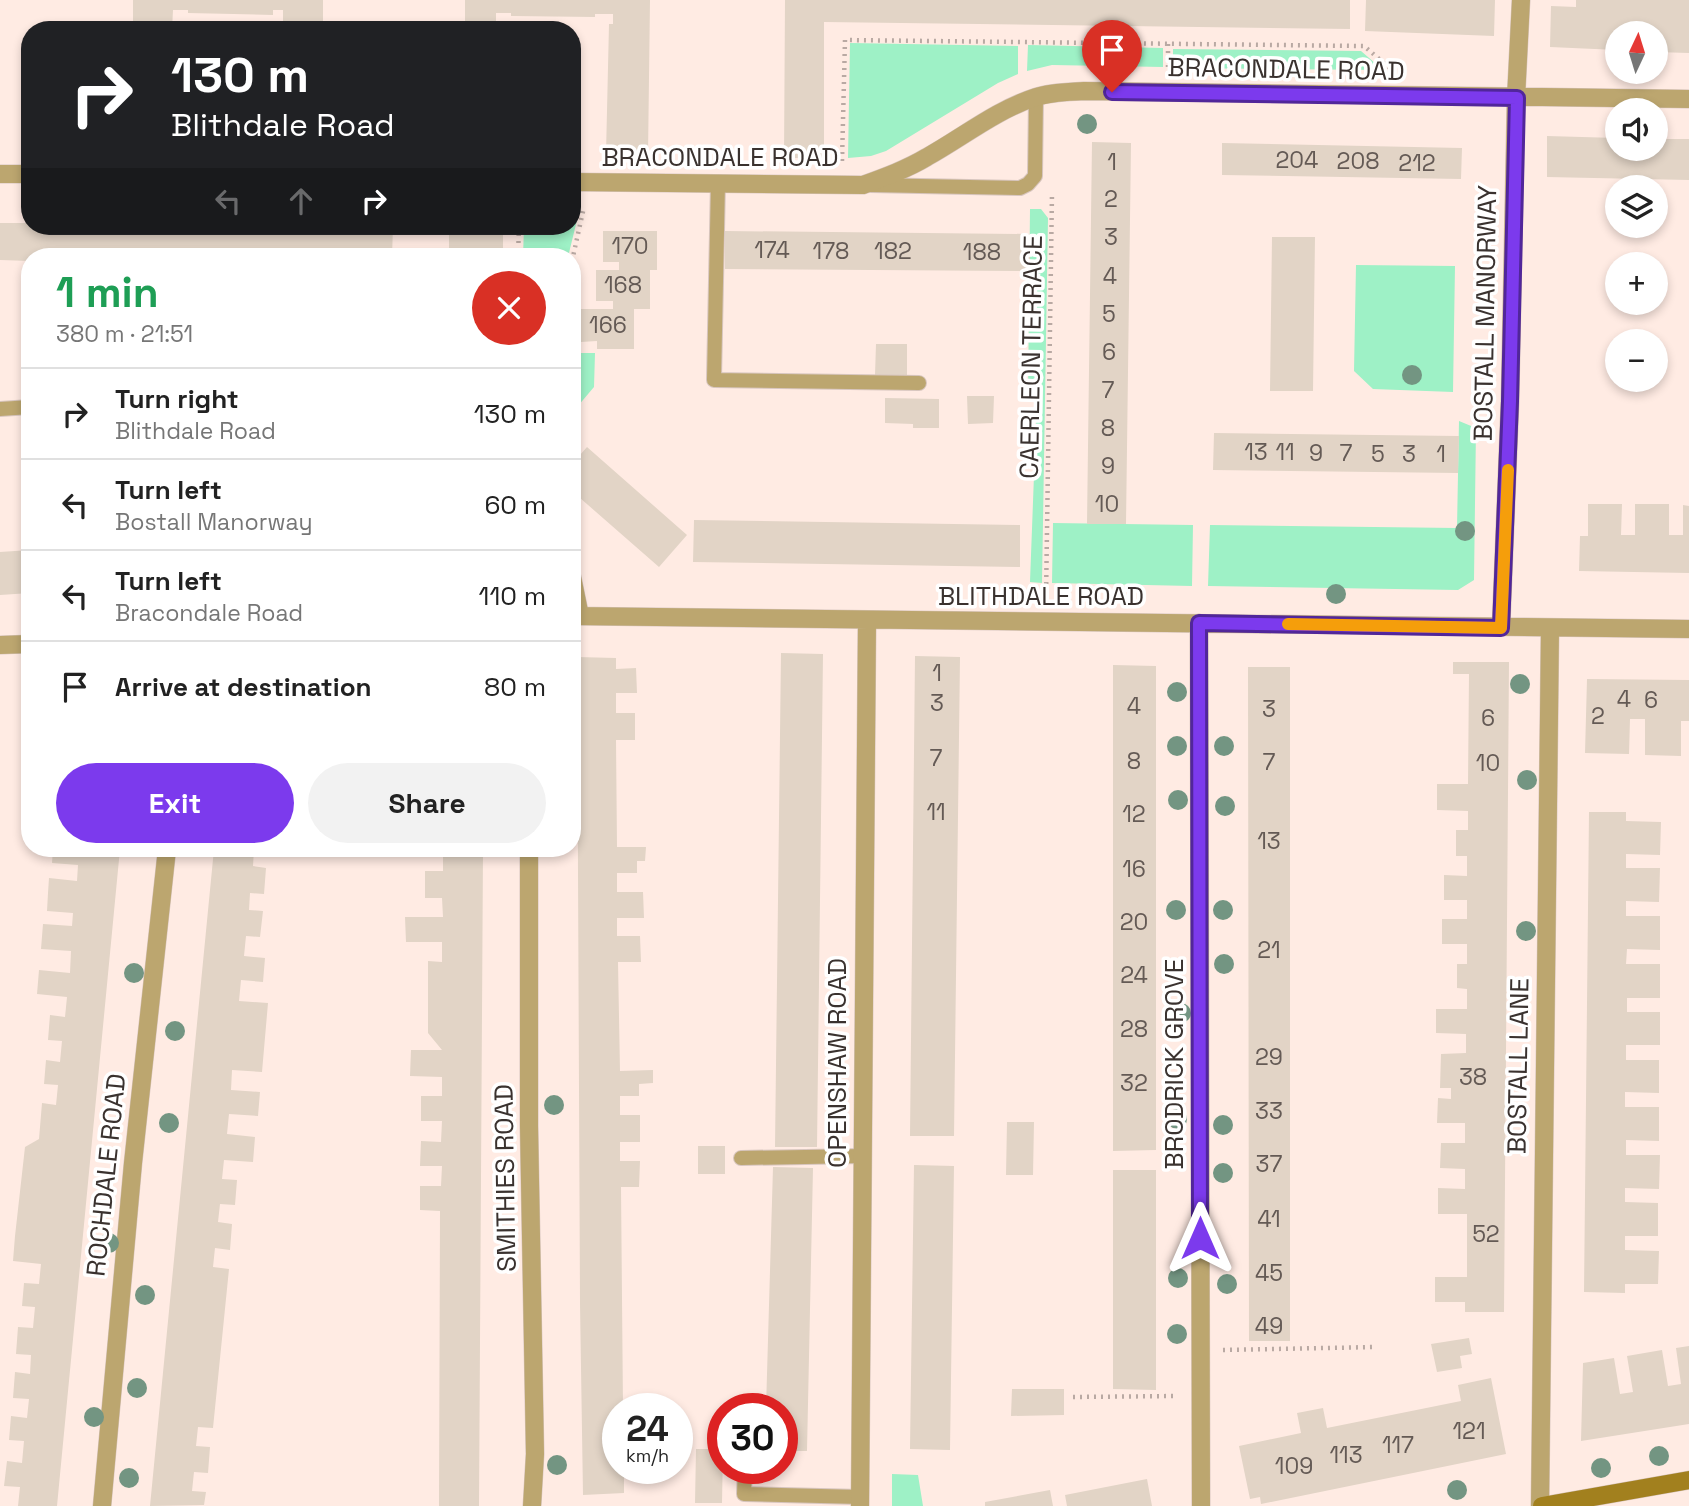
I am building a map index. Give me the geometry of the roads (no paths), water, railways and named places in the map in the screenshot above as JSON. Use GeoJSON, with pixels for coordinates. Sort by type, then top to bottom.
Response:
{"type":"FeatureCollection","features":[{"type":"Feature","properties":{"kind":"main road"},"geometry":{"type":"LineString","coordinates":[[1541,1506],[1689,1480]]}},
{"type":"Feature","properties":{"kind":"street","name":"BOSTALL MANORWAY"},"geometry":{"type":"LineString","coordinates":[[1501,628],[1521,0]]}},
{"type":"Feature","properties":{"kind":"street","name":"BRACONDALE ROAD"},"geometry":{"type":"LineString","coordinates":[[581,182],[863,184],[919,162],[999,113],[1036,97],[1084,91],[1689,99]]}},
{"type":"Feature","properties":{"kind":"street"},"geometry":{"type":"LineString","coordinates":[[0,174],[21,174]]}},
{"type":"Feature","properties":{"kind":"street","name":"BLITHDALE ROAD"},"geometry":{"type":"LineString","coordinates":[[581,616],[1689,629]]}},
{"type":"Feature","properties":{"kind":"street","name":"OPENSHAW ROAD"},"geometry":{"type":"LineString","coordinates":[[860,1501],[867,621]]}},
{"type":"Feature","properties":{"kind":"street","name":"BRODRICK GROVE"},"geometry":{"type":"LineString","coordinates":[[1199,623],[1201,1506]]}},
{"type":"Feature","properties":{"kind":"street","name":"BOSTALL LANE"},"geometry":{"type":"LineString","coordinates":[[1541,1506],[1550,628]]}},
{"type":"Feature","properties":{"kind":"street"},"geometry":{"type":"LineString","coordinates":[[0,645],[21,644]]}},
{"type":"Feature","properties":{"kind":"street","name":"ROCHDALE ROAD"},"geometry":{"type":"LineString","coordinates":[[102,1506],[133,1163],[166,857]]}},
{"type":"Feature","properties":{"kind":"street","name":"SMITHIES ROAD"},"geometry":{"type":"LineString","coordinates":[[529,857],[529,1126],[535,1440],[532,1506]]}},
{"type":"Feature","properties":{"kind":"lane"},"geometry":{"type":"LineString","coordinates":[[863,184],[1020,188],[1028,184],[1035,176],[1036,97]]}},
{"type":"Feature","properties":{"kind":"lane"},"geometry":{"type":"LineString","coordinates":[[718,182],[714,380],[919,383]]}},
{"type":"Feature","properties":{"kind":"lane"},"geometry":{"type":"LineString","coordinates":[[0,410],[21,409]]}},
{"type":"Feature","properties":{"kind":"lane"},"geometry":{"type":"LineString","coordinates":[[741,1158],[863,1156]]}},
{"type":"Feature","properties":{"kind":"lane"},"geometry":{"type":"LineString","coordinates":[[744,1484],[744,1494],[860,1501]]}}]}
